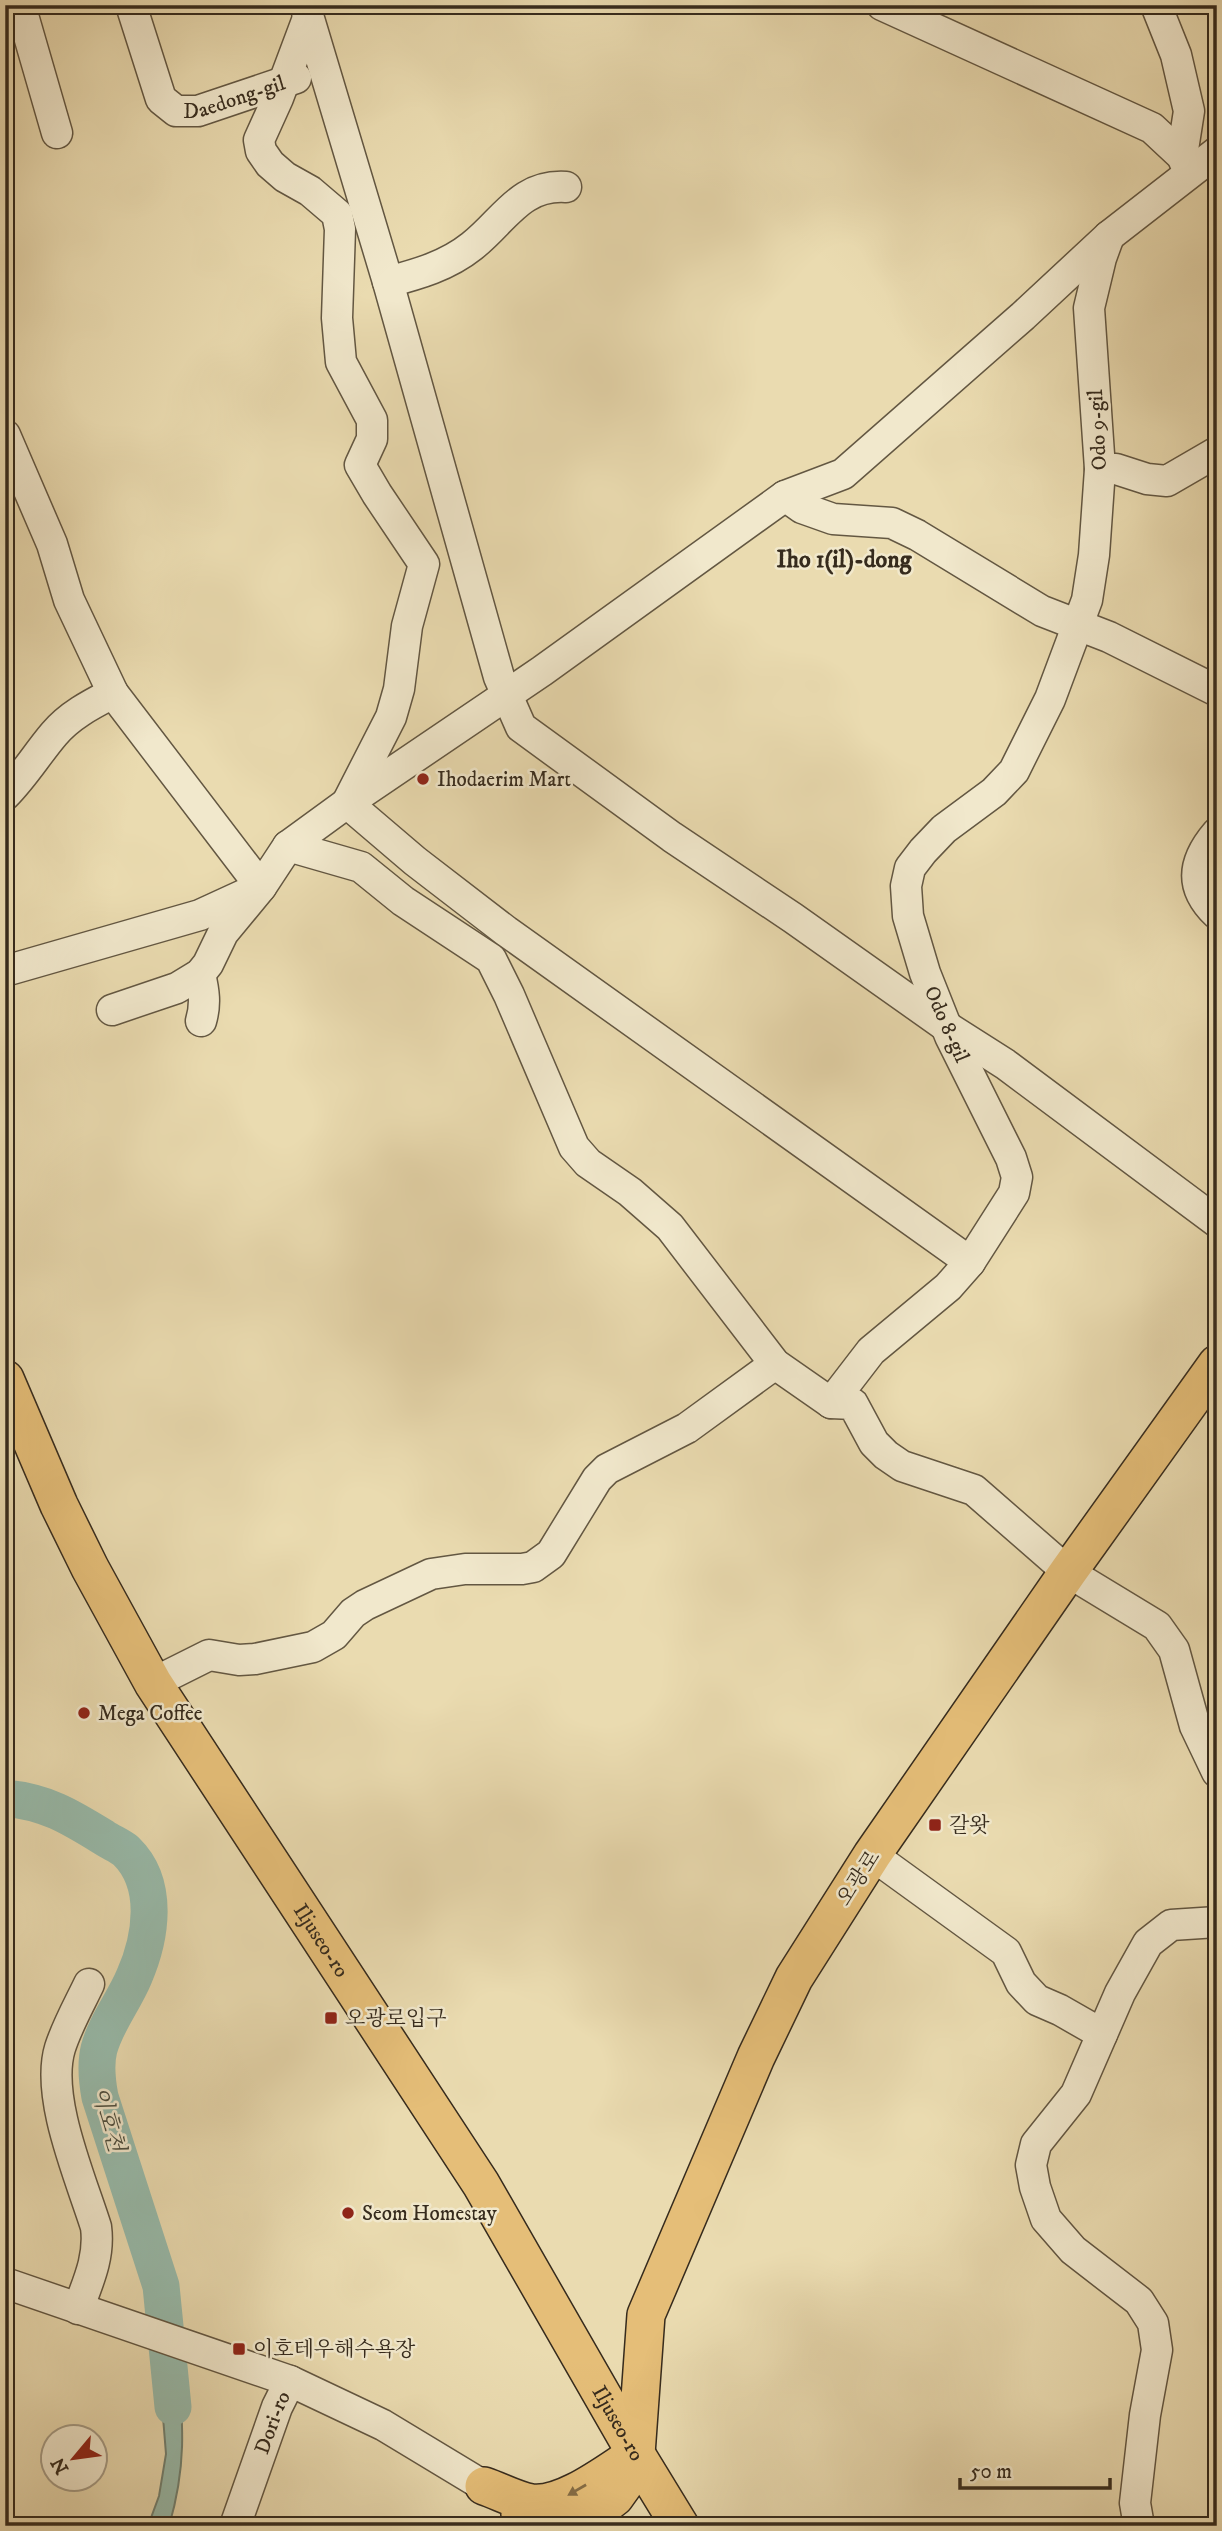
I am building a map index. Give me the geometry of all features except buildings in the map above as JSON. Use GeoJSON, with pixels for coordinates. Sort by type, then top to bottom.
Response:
{"type":"FeatureCollection","features":[{"type":"Feature","properties":{"kind":"main road","name":"오광로"},"geometry":{"type":"LineString","coordinates":[[528,2520],[559,2523],[587,2515],[615,2497],[625,2483],[636,2454],[646,2315],[756,2057],[794,1978],[872,1855],[1068,1572],[1217,1364]]}},
{"type":"Feature","properties":{"kind":"main road","name":"Iljuseo-ro"},"geometry":{"type":"LineString","coordinates":[[5,1379],[59,1506],[102,1592],[153,1683],[481,2184],[680,2526]]}},
{"type":"Feature","properties":{"kind":"main road"},"geometry":{"type":"LineString","coordinates":[[484,2486],[524,2501],[545,2503],[566,2496],[636,2454]]}},
{"type":"Feature","properties":{"kind":"main road"},"geometry":{"type":"LineString","coordinates":[[484,2486],[528,2520]]}},
{"type":"Feature","properties":{"kind":"street"},"geometry":{"type":"LineString","coordinates":[[20,5],[57,133]]}},
{"type":"Feature","properties":{"kind":"street","name":"Daedong-gil"},"geometry":{"type":"LineString","coordinates":[[131,5],[161,99],[176,111],[198,111],[284,81],[324,71]]}},
{"type":"Feature","properties":{"kind":"street"},"geometry":{"type":"LineString","coordinates":[[882,5],[1152,128],[1185,164]]}},
{"type":"Feature","properties":{"kind":"street"},"geometry":{"type":"LineString","coordinates":[[1156,5],[1176,55],[1189,111],[1185,164]]}},
{"type":"Feature","properties":{"kind":"street"},"geometry":{"type":"LineString","coordinates":[[307,12],[284,81],[259,140],[261,151],[270,164],[285,177],[310,191],[337,214],[352,214]]}},
{"type":"Feature","properties":{"kind":"street"},"geometry":{"type":"LineString","coordinates":[[307,12],[324,71],[352,214],[387,282],[499,677],[521,727],[672,837],[1068,1108],[1217,1222]]}},
{"type":"Feature","properties":{"kind":"street"},"geometry":{"type":"LineString","coordinates":[[112,1010],[177,988],[200,974],[223,933],[261,887],[288,846],[785,496],[843,474],[1023,316],[1185,164],[1217,152]]}},
{"type":"Feature","properties":{"kind":"street"},"geometry":{"type":"LineString","coordinates":[[387,282],[434,269],[472,246],[522,197],[552,187],[566,187]]}},
{"type":"Feature","properties":{"kind":"street"},"geometry":{"type":"LineString","coordinates":[[347,803],[391,717],[399,689],[407,626],[424,564],[360,465],[372,439],[372,420],[341,362],[337,318],[340,229],[352,214]]}},
{"type":"Feature","properties":{"kind":"street","name":"Odo 9-gil"},"geometry":{"type":"LineString","coordinates":[[1077,625],[1087,600],[1094,555],[1100,469],[1089,309],[1109,236]]}},
{"type":"Feature","properties":{"kind":"street"},"geometry":{"type":"LineString","coordinates":[[5,435],[52,544],[69,600],[113,693],[261,887]]}},
{"type":"Feature","properties":{"kind":"street"},"geometry":{"type":"LineString","coordinates":[[1100,469],[1116,469],[1147,479],[1167,481],[1217,452]]}},
{"type":"Feature","properties":{"kind":"street"},"geometry":{"type":"LineString","coordinates":[[785,496],[802,508],[832,519],[892,523],[917,535],[1042,611],[1109,637],[1217,691]]}},
{"type":"Feature","properties":{"kind":"street","name":"Odo 8-gil"},"geometry":{"type":"LineString","coordinates":[[831,1403],[871,1351],[948,1287],[970,1262],[1014,1193],[1017,1177],[1011,1158],[947,1027],[925,972],[908,916],[906,887],[911,868],[923,851],[944,829],[994,792],[1014,771],[1049,699],[1077,625]]}},
{"type":"Feature","properties":{"kind":"street"},"geometry":{"type":"LineString","coordinates":[[5,795],[67,721],[113,693]]}},
{"type":"Feature","properties":{"kind":"street"},"geometry":{"type":"LineString","coordinates":[[347,803],[415,861],[506,931],[970,1262]]}},
{"type":"Feature","properties":{"kind":"street"},"geometry":{"type":"LineString","coordinates":[[1217,833],[1204,848],[1197,862],[1196,874],[1205,902],[1217,914]]}},
{"type":"Feature","properties":{"kind":"street"},"geometry":{"type":"LineString","coordinates":[[288,846],[361,867],[403,901],[491,959],[574,1147],[588,1163],[630,1192],[670,1227],[775,1364],[831,1403],[853,1404],[874,1443],[886,1455],[902,1466],[974,1490],[1068,1572],[1157,1626],[1174,1650],[1195,1726],[1217,1772]]}},
{"type":"Feature","properties":{"kind":"street"},"geometry":{"type":"LineString","coordinates":[[5,971],[200,915],[261,887]]}},
{"type":"Feature","properties":{"kind":"street"},"geometry":{"type":"LineString","coordinates":[[200,974],[205,992],[205,1009],[201,1021]]}},
{"type":"Feature","properties":{"kind":"street"},"geometry":{"type":"LineString","coordinates":[[153,1683],[209,1655],[239,1660],[255,1659],[313,1647],[334,1635],[365,1605],[431,1574],[465,1569],[533,1567],[551,1554],[597,1479],[607,1469],[687,1428],[775,1364]]}},
{"type":"Feature","properties":{"kind":"street"},"geometry":{"type":"LineString","coordinates":[[872,1855],[1006,1952],[1021,1983],[1037,2000],[1101,2034]]}},
{"type":"Feature","properties":{"kind":"street"},"geometry":{"type":"LineString","coordinates":[[1139,2526],[1135,2503],[1144,2415],[1157,2350],[1153,2323],[1139,2301],[1073,2250],[1046,2219],[1035,2188],[1031,2165],[1036,2144],[1076,2094],[1120,1993],[1148,1943],[1171,1925],[1217,1922]]}},
{"type":"Feature","properties":{"kind":"street"},"geometry":{"type":"LineString","coordinates":[[7,2288],[78,2309],[93,2270],[98,2242],[96,2227],[63,2123],[55,2081],[60,2048],[89,1984]]}},
{"type":"Feature","properties":{"kind":"street","name":"Dori-ro"},"geometry":{"type":"LineString","coordinates":[[78,2309],[290,2381],[277,2407],[235,2526]]}},
{"type":"Feature","properties":{"kind":"street"},"geometry":{"type":"LineString","coordinates":[[290,2381],[383,2424],[484,2486]]}},
{"type":"Feature","properties":{"kind":"shaded area"},"geometry":{"type":"Polygon","coordinates":[[[158,2355],[178,2361],[181,2404],[181,2463],[169,2526],[148,2526],[159,2496],[166,2454],[158,2355]]]}},
{"type":"Feature","properties":{"kind":"waterway","name":"이호천"},"geometry":{"type":"LineString","coordinates":[[5,1798],[57,1811],[79,1823],[126,1851],[137,1864],[144,1879],[149,1912],[145,1946],[134,1977],[102,2039],[97,2073],[100,2097],[161,2286],[173,2407]]}},
{"type":"Feature","properties":{"kind":"place","name":"Ihodaerim Mart"},"geometry":{"type":"Point","coordinates":[423,779]}},
{"type":"Feature","properties":{"kind":"place","name":"Mega Coffee"},"geometry":{"type":"Point","coordinates":[84,1713]}},
{"type":"Feature","properties":{"kind":"place","name":"갈왓"},"geometry":{"type":"Point","coordinates":[935,1825]}},
{"type":"Feature","properties":{"kind":"place","name":"오광로입구"},"geometry":{"type":"Point","coordinates":[331,2018]}},
{"type":"Feature","properties":{"kind":"place","name":"Seom Homestay"},"geometry":{"type":"Point","coordinates":[348,2213]}},
{"type":"Feature","properties":{"kind":"place","name":"이호테우해수욕장"},"geometry":{"type":"Point","coordinates":[239,2349]}},
{"type":"Feature","properties":{"kind":"district","name":"Iho 1(il)-dong"},"geometry":{"type":"Point","coordinates":[844,559]}}]}
